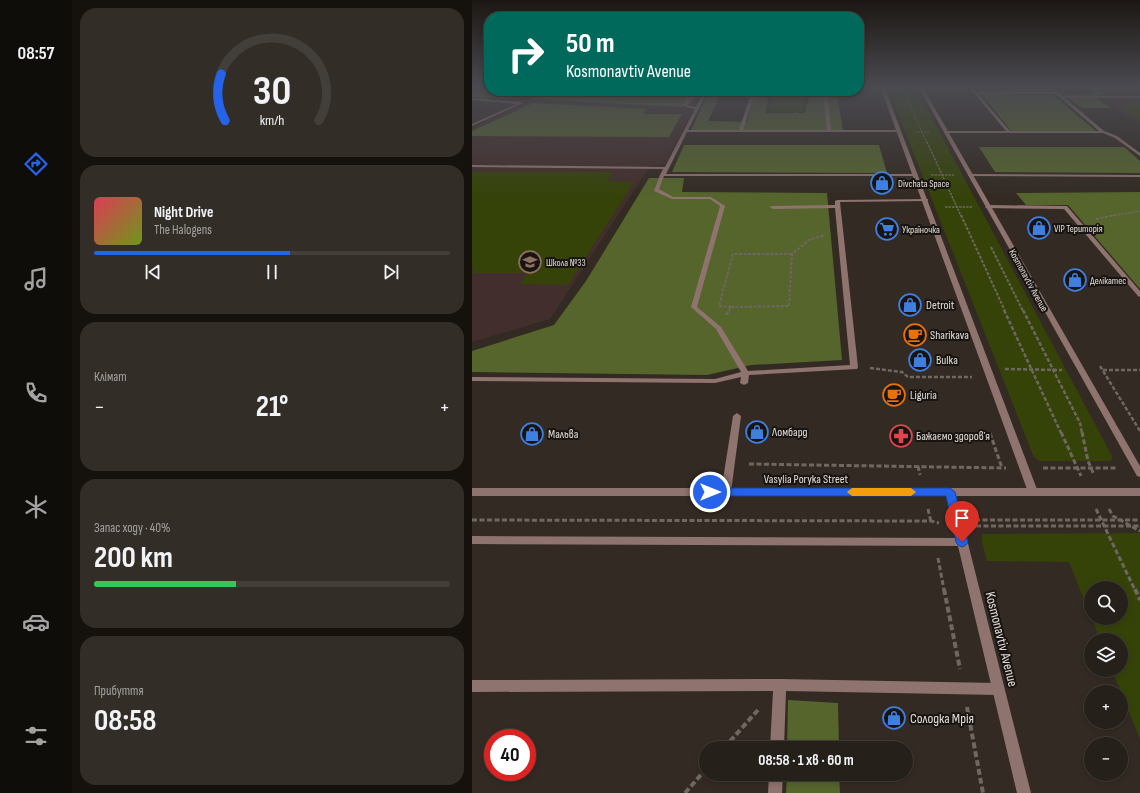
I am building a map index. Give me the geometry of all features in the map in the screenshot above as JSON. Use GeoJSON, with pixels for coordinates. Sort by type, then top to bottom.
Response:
{"type":"FeatureCollection","features":[{"type":"Feature","properties":{"kind":"street"},"geometry":{"type":"LineString","coordinates":[[690,123],[662,175],[656,190],[672,198],[711,198],[723,206],[694,307],[719,328],[746,373],[744,383]]}},
{"type":"Feature","properties":{"kind":"street"},"geometry":{"type":"LineString","coordinates":[[741,131],[744,123]]}},
{"type":"Feature","properties":{"kind":"street"},"geometry":{"type":"LineString","coordinates":[[828,123],[829,131]]}},
{"type":"Feature","properties":{"kind":"street"},"geometry":{"type":"LineString","coordinates":[[896,123],[1033,492]]}},
{"type":"Feature","properties":{"kind":"street","name":"Kosmonavtiv Avenue"},"geometry":{"type":"LineString","coordinates":[[942,123],[1080,370],[1139,471]]}},
{"type":"Feature","properties":{"kind":"street"},"geometry":{"type":"LineString","coordinates":[[1001,123],[1009,132]]}},
{"type":"Feature","properties":{"kind":"street"},"geometry":{"type":"LineString","coordinates":[[1092,123],[1103,132],[1116,137],[1140,155]]}},
{"type":"Feature","properties":{"kind":"street"},"geometry":{"type":"LineString","coordinates":[[686,131],[899,132]]}},
{"type":"Feature","properties":{"kind":"street"},"geometry":{"type":"LineString","coordinates":[[947,132],[1103,132]]}},
{"type":"Feature","properties":{"kind":"street"},"geometry":{"type":"LineString","coordinates":[[472,166],[666,168]]}},
{"type":"Feature","properties":{"kind":"street"},"geometry":{"type":"LineString","coordinates":[[662,175],[916,175]]}},
{"type":"Feature","properties":{"kind":"street"},"geometry":{"type":"LineString","coordinates":[[970,175],[1140,176]]}},
{"type":"Feature","properties":{"kind":"street"},"geometry":{"type":"LineString","coordinates":[[472,379],[715,381],[746,373],[854,367],[837,201],[927,204]]}},
{"type":"Feature","properties":{"kind":"street"},"geometry":{"type":"LineString","coordinates":[[772,207],[838,206]]}},
{"type":"Feature","properties":{"kind":"street"},"geometry":{"type":"LineString","coordinates":[[988,207],[1065,207],[1140,295]]}},
{"type":"Feature","properties":{"kind":"street"},"geometry":{"type":"LineString","coordinates":[[726,492],[737,416]]}},
{"type":"Feature","properties":{"kind":"street","name":"Vasylia Poryka Street"},"geometry":{"type":"LineString","coordinates":[[472,492],[1140,492]]}},
{"type":"Feature","properties":{"kind":"street","name":"Kosmonavtiv Avenue"},"geometry":{"type":"LineString","coordinates":[[950,492],[1024,793]]}},
{"type":"Feature","properties":{"kind":"street"},"geometry":{"type":"LineString","coordinates":[[472,540],[962,542]]}},
{"type":"Feature","properties":{"kind":"street"},"geometry":{"type":"LineString","coordinates":[[777,741],[780,685]]}},
{"type":"Feature","properties":{"kind":"street"},"geometry":{"type":"LineString","coordinates":[[472,686],[780,685],[998,688]]}},
{"type":"Feature","properties":{"kind":"street"},"geometry":{"type":"LineString","coordinates":[[775,793],[776,781]]}},
{"type":"Feature","properties":{"kind":"path"},"geometry":{"type":"LineString","coordinates":[[919,123],[1088,492],[1140,600]]}},
{"type":"Feature","properties":{"kind":"path"},"geometry":{"type":"LineString","coordinates":[[899,132],[933,132],[930,126]]}},
{"type":"Feature","properties":{"kind":"path"},"geometry":{"type":"LineString","coordinates":[[916,175],[955,175],[951,168]]}},
{"type":"Feature","properties":{"kind":"path"},"geometry":{"type":"LineString","coordinates":[[968,201],[975,214]]}},
{"type":"Feature","properties":{"kind":"path"},"geometry":{"type":"LineString","coordinates":[[927,204],[958,207],[988,207]]}},
{"type":"Feature","properties":{"kind":"path"},"geometry":{"type":"LineString","coordinates":[[1078,222],[1140,211]]}},
{"type":"Feature","properties":{"kind":"path"},"geometry":{"type":"LineString","coordinates":[[792,254],[789,306],[719,306],[733,254],[792,254],[809,240],[840,230]]}},
{"type":"Feature","properties":{"kind":"path"},"geometry":{"type":"LineString","coordinates":[[989,243],[1080,423],[1091,468],[1112,516],[1140,531]]}},
{"type":"Feature","properties":{"kind":"path"},"geometry":{"type":"LineString","coordinates":[[719,328],[731,307]]}},
{"type":"Feature","properties":{"kind":"path"},"geometry":{"type":"LineString","coordinates":[[854,367],[902,372],[908,377],[972,377]]}},
{"type":"Feature","properties":{"kind":"path"},"geometry":{"type":"LineString","coordinates":[[988,369],[1140,370]]}},
{"type":"Feature","properties":{"kind":"path"},"geometry":{"type":"LineString","coordinates":[[730,464],[1091,468],[1139,471]]}},
{"type":"Feature","properties":{"kind":"path"},"geometry":{"type":"LineString","coordinates":[[918,466],[935,542],[983,793]]}},
{"type":"Feature","properties":{"kind":"path"},"geometry":{"type":"LineString","coordinates":[[920,510],[928,510],[958,523],[1140,520]]}},
{"type":"Feature","properties":{"kind":"path"},"geometry":{"type":"LineString","coordinates":[[472,520],[930,521],[958,523],[1140,526]]}},
{"type":"Feature","properties":{"kind":"path"},"geometry":{"type":"LineString","coordinates":[[730,741],[780,685]]}},
{"type":"Feature","properties":{"kind":"path"},"geometry":{"type":"LineString","coordinates":[[685,793],[699,777]]}},
{"type":"Feature","properties":{"kind":"shaded area","name":"Школа №33"},"geometry":{"type":"Polygon","coordinates":[[[483,123],[686,123],[665,164],[650,166],[550,319],[472,342],[472,128],[483,123]]]}},
{"type":"Feature","properties":{"kind":"green space"},"geometry":{"type":"Polygon","coordinates":[[[489,123],[677,123],[669,137],[472,136],[472,131],[489,123]]]}},
{"type":"Feature","properties":{"kind":"green space"},"geometry":{"type":"Polygon","coordinates":[[[694,123],[842,123],[843,130],[691,130],[694,123]]]}},
{"type":"Feature","properties":{"kind":"green space"},"geometry":{"type":"Polygon","coordinates":[[[902,123],[935,123],[1112,456],[1111,461],[1039,461],[1033,455],[902,123]]]}},
{"type":"Feature","properties":{"kind":"green space"},"geometry":{"type":"Polygon","coordinates":[[[1005,123],[1086,123],[1096,131],[1011,131],[1005,123]]]}},
{"type":"Feature","properties":{"kind":"green space"},"geometry":{"type":"Polygon","coordinates":[[[684,145],[879,145],[887,173],[672,172],[684,145]]]}},
{"type":"Feature","properties":{"kind":"green space"},"geometry":{"type":"Polygon","coordinates":[[[979,147],[1124,147],[1140,161],[1140,173],[995,172],[979,147]]]}},
{"type":"Feature","properties":{"kind":"green space","name":"Школа №33"},"geometry":{"type":"Polygon","coordinates":[[[472,172],[613,172],[607,181],[634,182],[568,285],[520,284],[528,273],[472,273],[474,267],[472,267],[472,172]]]}},
{"type":"Feature","properties":{"kind":"green space"},"geometry":{"type":"Polygon","coordinates":[[[649,178],[684,178],[682,192],[827,193],[842,360],[751,365],[707,375],[472,372],[472,351],[554,325],[586,281],[649,178]]]}},
{"type":"Feature","properties":{"kind":"green space"},"geometry":{"type":"Polygon","coordinates":[[[1140,192],[1140,289],[1068,205],[1026,205],[1016,193],[1140,192]]]}},
{"type":"Feature","properties":{"kind":"green space"},"geometry":{"type":"Polygon","coordinates":[[[1140,533],[1140,739],[1128,709],[1128,685],[1118,685],[1115,677],[1128,677],[1128,633],[1097,633],[1095,625],[1128,625],[1128,581],[1084,581],[1084,600],[1069,562],[987,561],[982,542],[982,534],[1140,533]]]}},
{"type":"Feature","properties":{"kind":"green space"},"geometry":{"type":"Polygon","coordinates":[[[788,700],[838,703],[839,741],[787,741],[788,700]]]}},
{"type":"Feature","properties":{"kind":"green space"},"geometry":{"type":"Polygon","coordinates":[[[787,781],[839,781],[840,793],[786,793],[787,781]]]}},
{"type":"Feature","properties":{"kind":"slow traffic"},"geometry":{"type":"LineString","coordinates":[[852,492],[911,492]]}},
{"type":"Feature","properties":{"kind":"place","name":"Divchata Space"},"geometry":{"type":"Point","coordinates":[882,183]}},
{"type":"Feature","properties":{"kind":"place","name":"VIP Територія"},"geometry":{"type":"Point","coordinates":[1039,228]}},
{"type":"Feature","properties":{"kind":"place","name":"Україночка"},"geometry":{"type":"Point","coordinates":[887,229]}},
{"type":"Feature","properties":{"kind":"place","name":"Школа №33"},"geometry":{"type":"Point","coordinates":[530,262]}},
{"type":"Feature","properties":{"kind":"place","name":"Делікатес"},"geometry":{"type":"Point","coordinates":[1075,280]}},
{"type":"Feature","properties":{"kind":"place","name":"Detroit"},"geometry":{"type":"Point","coordinates":[910,305]}},
{"type":"Feature","properties":{"kind":"place","name":"Sharikava"},"geometry":{"type":"Point","coordinates":[915,335]}},
{"type":"Feature","properties":{"kind":"place","name":"Bulka"},"geometry":{"type":"Point","coordinates":[920,360]}},
{"type":"Feature","properties":{"kind":"place","name":"Liguria"},"geometry":{"type":"Point","coordinates":[894,395]}},
{"type":"Feature","properties":{"kind":"place","name":"Ломбард"},"geometry":{"type":"Point","coordinates":[757,432]}},
{"type":"Feature","properties":{"kind":"place","name":"Мальва"},"geometry":{"type":"Point","coordinates":[532,434]}},
{"type":"Feature","properties":{"kind":"place","name":"Бажаємо здоровʼя"},"geometry":{"type":"Point","coordinates":[901,436]}},
{"type":"Feature","properties":{"kind":"place","name":"Солодка Мрія"},"geometry":{"type":"Point","coordinates":[894,718]}},
{"type":"Feature","properties":{"kind":"route"},"geometry":{"type":"LineString","coordinates":[[710,492],[950,492],[962,542]]}}]}
